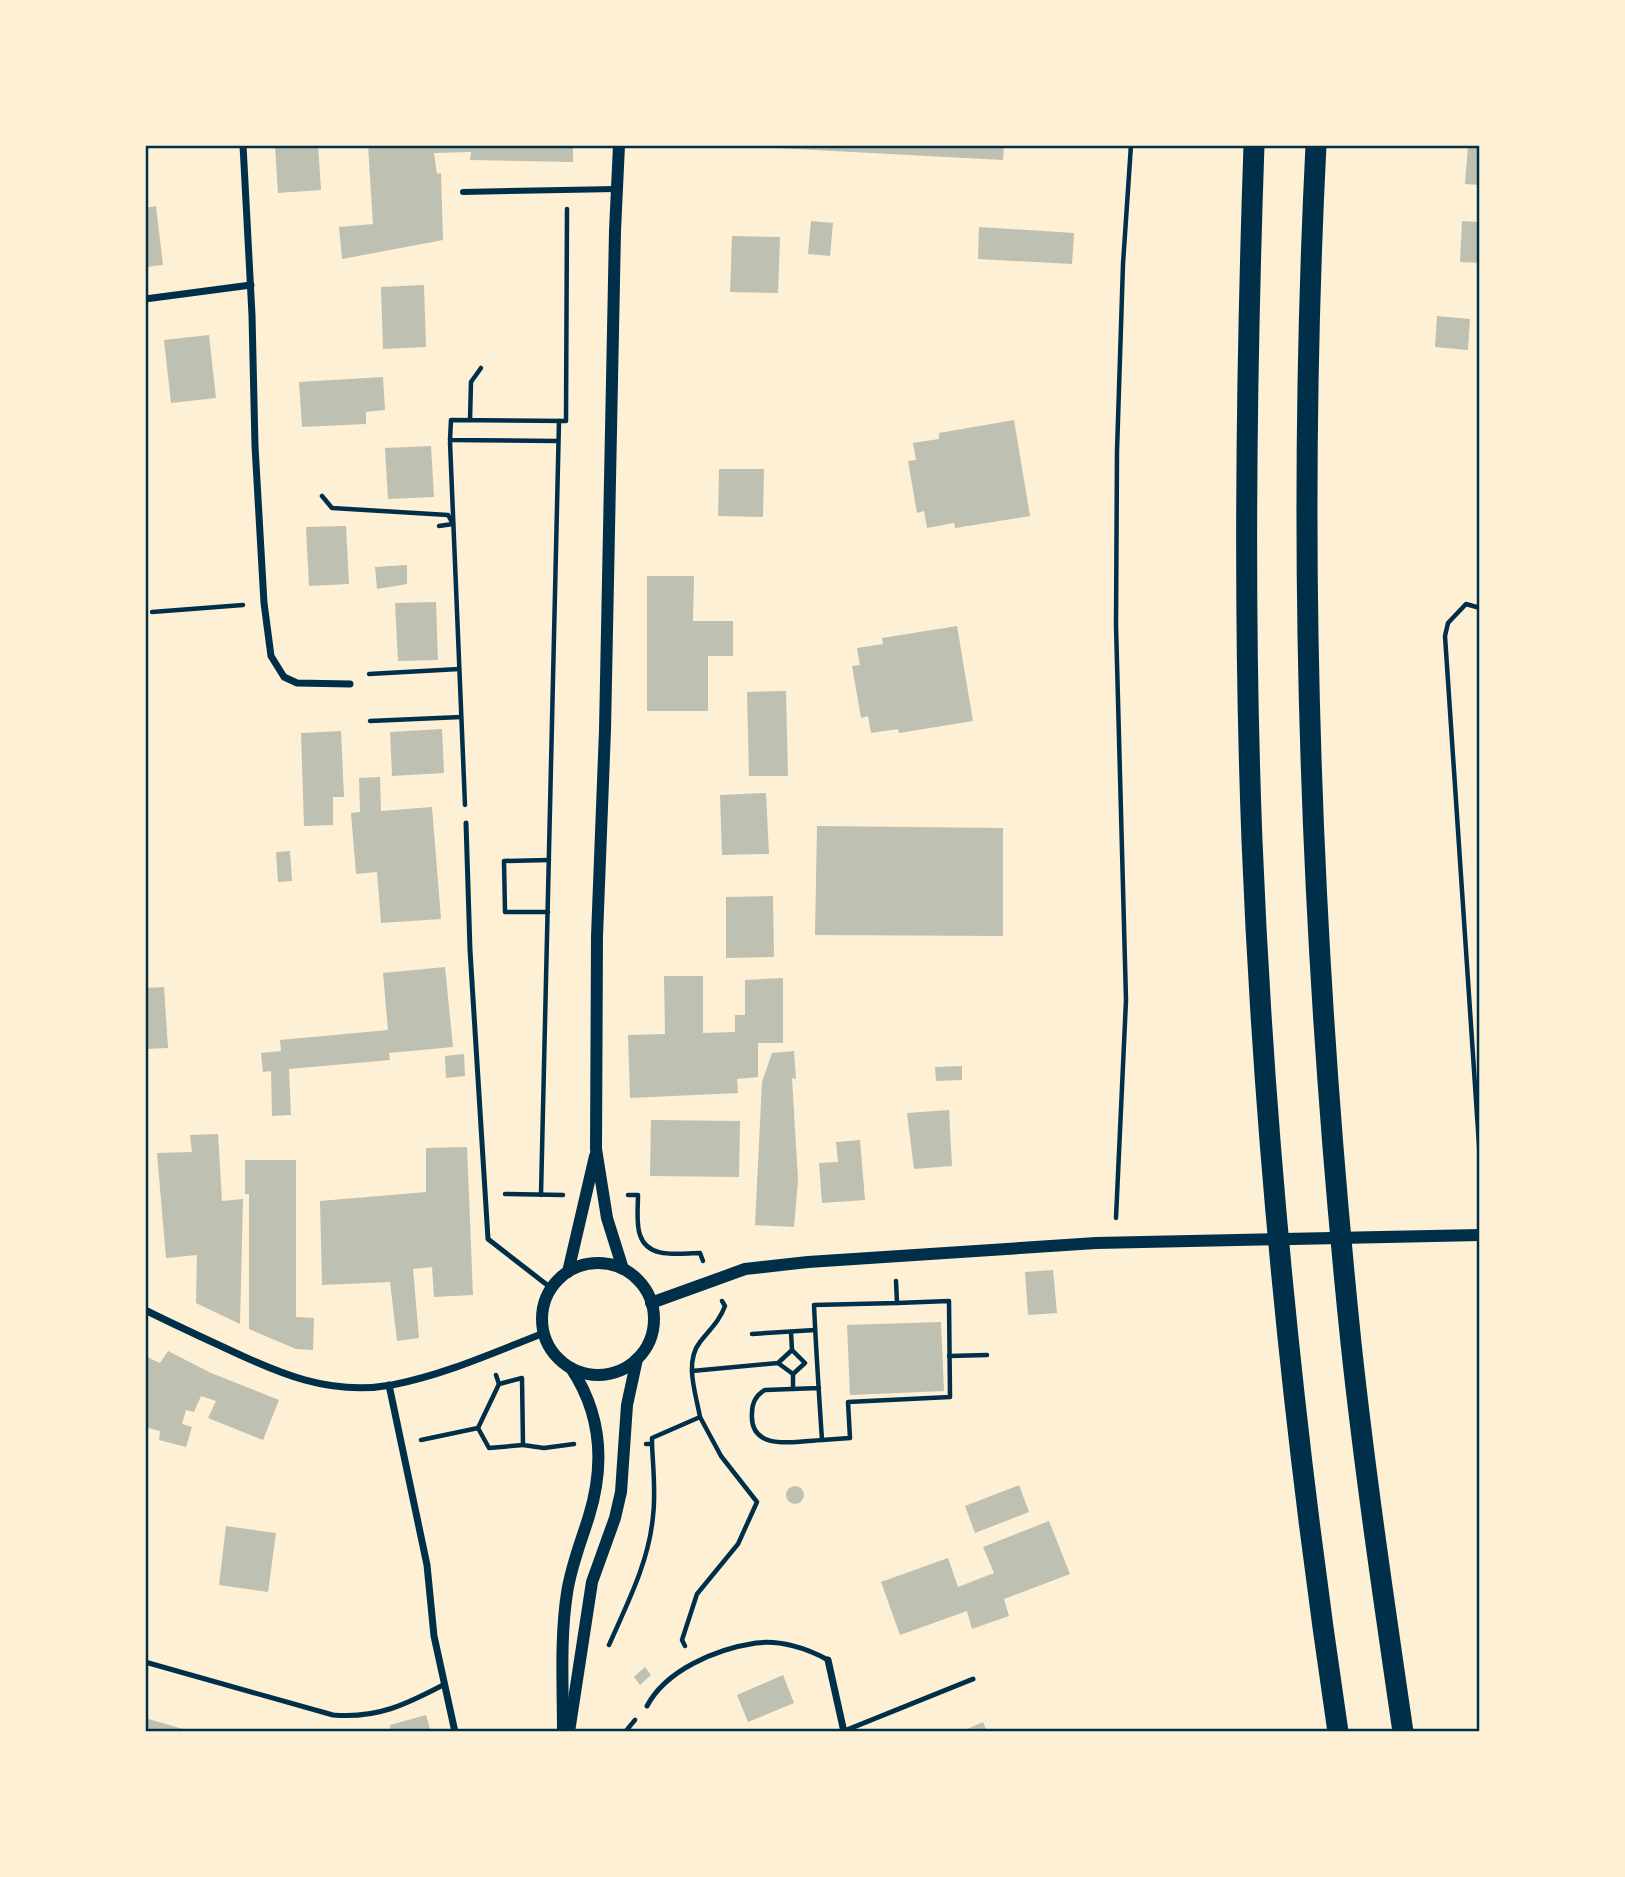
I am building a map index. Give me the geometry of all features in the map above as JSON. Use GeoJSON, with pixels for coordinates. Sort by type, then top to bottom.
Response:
{"type":"FeatureCollection","features":[{"type":"Feature","properties":{"kind":"highway"},"geometry":{"type":"LineString","coordinates":[[1254,145],[1245,526],[1252,842],[1265,1076],[1285,1311],[1315,1567],[1338,1732]]}},
{"type":"Feature","properties":{"kind":"highway"},"geometry":{"type":"LineString","coordinates":[[1316,145],[1309,375],[1308,655],[1312,828],[1328,1069],[1352,1345],[1402,1732]]}},
{"type":"Feature","properties":{"kind":"street"},"geometry":{"type":"LineString","coordinates":[[243,145],[251,285],[255,446],[264,604],[271,656],[285,677],[304,685],[350,684]]}},
{"type":"Feature","properties":{"kind":"street"},"geometry":{"type":"LineString","coordinates":[[619,145],[605,730],[597,936],[596,1149],[611,1233],[623,1269]]}},
{"type":"Feature","properties":{"kind":"street"},"geometry":{"type":"LineString","coordinates":[[463,192],[617,190]]}},
{"type":"Feature","properties":{"kind":"street"},"geometry":{"type":"LineString","coordinates":[[145,299],[251,285]]}},
{"type":"Feature","properties":{"kind":"street"},"geometry":{"type":"LineString","coordinates":[[568,1272],[596,1149]]}},
{"type":"Feature","properties":{"kind":"street"},"geometry":{"type":"LineString","coordinates":[[651,1303],[745,1269],[895,1255],[1143,1242],[1479,1235]]}},
{"type":"Feature","properties":{"kind":"street"},"geometry":{"type":"LineString","coordinates":[[562,1732],[565,1603],[573,1563],[593,1502],[598,1470],[598,1444],[591,1405],[571,1368],[554,1354],[544,1333],[542,1314],[551,1288],[568,1272],[590,1263],[623,1269],[641,1283],[651,1303],[653,1315],[650,1338],[637,1359],[627,1405],[618,1506],[592,1582],[569,1732]]}},
{"type":"Feature","properties":{"kind":"street"},"geometry":{"type":"LineString","coordinates":[[145,1310],[271,1370],[300,1380],[330,1385],[389,1385],[412,1380],[544,1333]]}},
{"type":"Feature","properties":{"kind":"street"},"geometry":{"type":"LineString","coordinates":[[571,1368],[605,1374],[627,1367],[637,1359]]}},
{"type":"Feature","properties":{"kind":"street"},"geometry":{"type":"LineString","coordinates":[[389,1385],[427,1564],[434,1636],[455,1732]]}},
{"type":"Feature","properties":{"kind":"street"},"geometry":{"type":"LineString","coordinates":[[828,1660],[844,1731]]}},
{"type":"Feature","properties":{"kind":"lane"},"geometry":{"type":"LineString","coordinates":[[466,823],[470,950],[488,1239],[551,1288]]}},
{"type":"Feature","properties":{"kind":"lane"},"geometry":{"type":"LineString","coordinates":[[647,1706],[653,1694],[694,1664],[757,1643],[812,1650],[828,1660]]}},
{"type":"Feature","properties":{"kind":"lane"},"geometry":{"type":"LineString","coordinates":[[145,1662],[333,1715],[355,1717],[403,1706],[445,1685]]}},
{"type":"Feature","properties":{"kind":"lane"},"geometry":{"type":"LineString","coordinates":[[844,1731],[973,1679]]}},
{"type":"Feature","properties":{"kind":"path"},"geometry":{"type":"LineString","coordinates":[[1115,1243],[1126,1000],[1116,625],[1117,451],[1123,264],[1131,145]]}},
{"type":"Feature","properties":{"kind":"path"},"geometry":{"type":"LineString","coordinates":[[558,441],[450,440],[451,420],[566,421],[567,190]]}},
{"type":"Feature","properties":{"kind":"path"},"geometry":{"type":"LineString","coordinates":[[470,420],[471,382],[481,368]]}},
{"type":"Feature","properties":{"kind":"path"},"geometry":{"type":"LineString","coordinates":[[541,1195],[559,421]]}},
{"type":"Feature","properties":{"kind":"path"},"geometry":{"type":"LineString","coordinates":[[450,442],[466,823]]}},
{"type":"Feature","properties":{"kind":"path"},"geometry":{"type":"LineString","coordinates":[[322,496],[332,508],[448,515],[453,524]]}},
{"type":"Feature","properties":{"kind":"path"},"geometry":{"type":"LineString","coordinates":[[439,526],[453,524]]}},
{"type":"Feature","properties":{"kind":"path"},"geometry":{"type":"LineString","coordinates":[[152,612],[264,604]]}},
{"type":"Feature","properties":{"kind":"path"},"geometry":{"type":"LineString","coordinates":[[1480,608],[1466,604],[1448,623],[1445,636],[1480,1160]]}},
{"type":"Feature","properties":{"kind":"path"},"geometry":{"type":"LineString","coordinates":[[361,674],[459,669]]}},
{"type":"Feature","properties":{"kind":"path"},"geometry":{"type":"LineString","coordinates":[[370,722],[461,717]]}},
{"type":"Feature","properties":{"kind":"path"},"geometry":{"type":"LineString","coordinates":[[548,912],[505,912],[504,861],[549,860]]}},
{"type":"Feature","properties":{"kind":"path"},"geometry":{"type":"LineString","coordinates":[[485,1193],[586,1195]]}},
{"type":"Feature","properties":{"kind":"path"},"geometry":{"type":"LineString","coordinates":[[604,1195],[638,1195],[639,1235],[646,1244],[661,1253],[700,1253],[725,1306],[717,1324],[695,1349],[691,1360],[699,1418],[721,1456],[757,1502],[738,1544],[697,1594],[682,1640],[694,1664]]}},
{"type":"Feature","properties":{"kind":"path"},"geometry":{"type":"LineString","coordinates":[[896,1280],[897,1303]]}},
{"type":"Feature","properties":{"kind":"path"},"geometry":{"type":"LineString","coordinates":[[819,1388],[765,1390],[758,1394],[751,1410],[755,1429],[769,1442],[822,1440],[850,1438],[848,1402],[950,1396],[948,1301],[814,1306],[815,1330],[819,1388],[822,1440]]}},
{"type":"Feature","properties":{"kind":"path"},"geometry":{"type":"LineString","coordinates":[[752,1334],[815,1330]]}},
{"type":"Feature","properties":{"kind":"path"},"geometry":{"type":"LineString","coordinates":[[791,1332],[792,1350],[805,1363]]}},
{"type":"Feature","properties":{"kind":"path"},"geometry":{"type":"LineString","coordinates":[[692,1371],[778,1363],[792,1350]]}},
{"type":"Feature","properties":{"kind":"path"},"geometry":{"type":"LineString","coordinates":[[478,1429],[499,1384],[489,1354]]}},
{"type":"Feature","properties":{"kind":"path"},"geometry":{"type":"LineString","coordinates":[[949,1356],[987,1354]]}},
{"type":"Feature","properties":{"kind":"path"},"geometry":{"type":"LineString","coordinates":[[793,1389],[793,1374],[805,1363],[817,1362]]}},
{"type":"Feature","properties":{"kind":"path"},"geometry":{"type":"LineString","coordinates":[[778,1363],[793,1374]]}},
{"type":"Feature","properties":{"kind":"path"},"geometry":{"type":"LineString","coordinates":[[499,1384],[522,1378],[523,1445]]}},
{"type":"Feature","properties":{"kind":"path"},"geometry":{"type":"LineString","coordinates":[[606,1651],[637,1582],[646,1550],[653,1516],[652,1438],[699,1418]]}},
{"type":"Feature","properties":{"kind":"path"},"geometry":{"type":"LineString","coordinates":[[402,1443],[478,1429]]}},
{"type":"Feature","properties":{"kind":"path"},"geometry":{"type":"LineString","coordinates":[[478,1429],[489,1448],[598,1444]]}},
{"type":"Feature","properties":{"kind":"path"},"geometry":{"type":"LineString","coordinates":[[625,1444],[652,1444]]}},
{"type":"Feature","properties":{"kind":"building"},"geometry":{"type":"Polygon","coordinates":[[[275,145],[318,145],[321,190],[278,193],[275,145]]]}},
{"type":"Feature","properties":{"kind":"building"},"geometry":{"type":"Polygon","coordinates":[[[368,145],[573,145],[573,162],[470,160],[471,152],[434,153],[437,174],[441,173],[443,240],[342,259],[339,227],[373,224],[368,145]]]}},
{"type":"Feature","properties":{"kind":"building"},"geometry":{"type":"Polygon","coordinates":[[[757,145],[1004,145],[1003,160],[757,145]]]}},
{"type":"Feature","properties":{"kind":"building"},"geometry":{"type":"Polygon","coordinates":[[[1468,145],[1480,145],[1480,185],[1465,184],[1468,145]]]}},
{"type":"Feature","properties":{"kind":"building"},"geometry":{"type":"Polygon","coordinates":[[[156,206],[163,265],[145,267],[145,208],[156,206]]]}},
{"type":"Feature","properties":{"kind":"building"},"geometry":{"type":"Polygon","coordinates":[[[811,221],[833,223],[830,256],[808,254],[811,221]]]}},
{"type":"Feature","properties":{"kind":"building"},"geometry":{"type":"Polygon","coordinates":[[[1462,221],[1480,222],[1480,263],[1460,262],[1462,221]]]}},
{"type":"Feature","properties":{"kind":"building"},"geometry":{"type":"Polygon","coordinates":[[[979,227],[1074,233],[1072,264],[978,259],[979,227]]]}},
{"type":"Feature","properties":{"kind":"building"},"geometry":{"type":"Polygon","coordinates":[[[732,236],[780,237],[778,293],[730,292],[732,236]]]}},
{"type":"Feature","properties":{"kind":"building"},"geometry":{"type":"Polygon","coordinates":[[[424,285],[426,347],[383,349],[381,287],[424,285]]]}},
{"type":"Feature","properties":{"kind":"building"},"geometry":{"type":"Polygon","coordinates":[[[1437,316],[1470,319],[1468,350],[1435,347],[1437,316]]]}},
{"type":"Feature","properties":{"kind":"building"},"geometry":{"type":"Polygon","coordinates":[[[209,335],[216,398],[171,403],[164,340],[209,335]]]}},
{"type":"Feature","properties":{"kind":"building"},"geometry":{"type":"Polygon","coordinates":[[[383,377],[385,410],[366,412],[366,424],[302,427],[299,382],[383,377]]]}},
{"type":"Feature","properties":{"kind":"building"},"geometry":{"type":"Polygon","coordinates":[[[1014,420],[1030,516],[955,528],[954,523],[927,528],[924,511],[917,513],[908,461],[916,460],[913,443],[939,439],[939,433],[1014,420]]]}},
{"type":"Feature","properties":{"kind":"building"},"geometry":{"type":"Polygon","coordinates":[[[431,446],[434,497],[388,499],[385,448],[431,446]]]}},
{"type":"Feature","properties":{"kind":"building"},"geometry":{"type":"Polygon","coordinates":[[[719,469],[764,469],[763,517],[718,516],[719,469]]]}},
{"type":"Feature","properties":{"kind":"building"},"geometry":{"type":"Polygon","coordinates":[[[346,526],[349,584],[309,586],[306,527],[346,526]]]}},
{"type":"Feature","properties":{"kind":"building"},"geometry":{"type":"Polygon","coordinates":[[[407,565],[407,584],[377,589],[375,567],[407,565]]]}},
{"type":"Feature","properties":{"kind":"building"},"geometry":{"type":"Polygon","coordinates":[[[647,576],[694,576],[693,621],[733,621],[733,656],[708,656],[708,711],[647,711],[647,576]]]}},
{"type":"Feature","properties":{"kind":"building"},"geometry":{"type":"Polygon","coordinates":[[[436,602],[438,660],[398,661],[395,603],[436,602]]]}},
{"type":"Feature","properties":{"kind":"building"},"geometry":{"type":"Polygon","coordinates":[[[957,626],[973,721],[899,733],[898,729],[871,733],[868,716],[861,718],[852,666],[860,665],[857,648],[883,644],[882,638],[957,626]]]}},
{"type":"Feature","properties":{"kind":"building"},"geometry":{"type":"Polygon","coordinates":[[[786,691],[788,776],[749,776],[747,692],[786,691]]]}},
{"type":"Feature","properties":{"kind":"building"},"geometry":{"type":"Polygon","coordinates":[[[442,729],[444,773],[392,776],[390,732],[442,729]]]}},
{"type":"Feature","properties":{"kind":"building"},"geometry":{"type":"Polygon","coordinates":[[[341,731],[344,797],[333,797],[333,825],[304,826],[301,733],[341,731]]]}},
{"type":"Feature","properties":{"kind":"building"},"geometry":{"type":"Polygon","coordinates":[[[380,777],[381,811],[432,807],[441,919],[381,923],[377,872],[356,874],[351,813],[360,812],[359,778],[380,777]]]}},
{"type":"Feature","properties":{"kind":"building"},"geometry":{"type":"Polygon","coordinates":[[[766,793],[769,854],[722,855],[720,795],[766,793]]]}},
{"type":"Feature","properties":{"kind":"building"},"geometry":{"type":"Polygon","coordinates":[[[817,826],[1003,828],[1003,936],[815,935],[817,826]]]}},
{"type":"Feature","properties":{"kind":"building"},"geometry":{"type":"Polygon","coordinates":[[[290,851],[292,881],[278,882],[276,852],[290,851]]]}},
{"type":"Feature","properties":{"kind":"building"},"geometry":{"type":"Polygon","coordinates":[[[773,896],[774,957],[726,958],[726,897],[773,896]]]}},
{"type":"Feature","properties":{"kind":"building"},"geometry":{"type":"Polygon","coordinates":[[[445,967],[453,1047],[389,1053],[390,1060],[289,1069],[291,1115],[272,1116],[271,1071],[263,1072],[261,1053],[281,1051],[280,1040],[388,1030],[383,973],[445,967]]]}},
{"type":"Feature","properties":{"kind":"building"},"geometry":{"type":"Polygon","coordinates":[[[664,976],[703,976],[703,1033],[735,1032],[735,1015],[745,1015],[745,980],[783,978],[783,1043],[758,1043],[758,1077],[737,1079],[738,1093],[630,1098],[628,1035],[665,1034],[664,976]]]}},
{"type":"Feature","properties":{"kind":"building"},"geometry":{"type":"Polygon","coordinates":[[[164,987],[168,1048],[145,1049],[145,988],[164,987]]]}},
{"type":"Feature","properties":{"kind":"building"},"geometry":{"type":"Polygon","coordinates":[[[794,1051],[796,1079],[792,1078],[798,1179],[794,1227],[755,1225],[762,1082],[772,1053],[794,1051]]]}},
{"type":"Feature","properties":{"kind":"building"},"geometry":{"type":"Polygon","coordinates":[[[464,1054],[465,1076],[446,1078],[445,1056],[464,1054]]]}},
{"type":"Feature","properties":{"kind":"building"},"geometry":{"type":"Polygon","coordinates":[[[962,1066],[962,1080],[936,1081],[935,1067],[962,1066]]]}},
{"type":"Feature","properties":{"kind":"building"},"geometry":{"type":"Polygon","coordinates":[[[949,1110],[952,1166],[914,1169],[907,1113],[949,1110]]]}},
{"type":"Feature","properties":{"kind":"building"},"geometry":{"type":"Polygon","coordinates":[[[651,1120],[740,1121],[739,1177],[650,1176],[651,1120]]]}},
{"type":"Feature","properties":{"kind":"building"},"geometry":{"type":"Polygon","coordinates":[[[218,1134],[222,1201],[243,1199],[240,1324],[196,1303],[197,1255],[166,1258],[157,1153],[192,1152],[190,1135],[218,1134]]]}},
{"type":"Feature","properties":{"kind":"building"},"geometry":{"type":"Polygon","coordinates":[[[860,1140],[865,1200],[822,1203],[819,1163],[838,1162],[836,1142],[860,1140]]]}},
{"type":"Feature","properties":{"kind":"building"},"geometry":{"type":"Polygon","coordinates":[[[467,1147],[473,1295],[434,1297],[432,1267],[413,1269],[419,1338],[397,1341],[390,1282],[322,1285],[320,1201],[426,1192],[426,1148],[467,1147]]]}},
{"type":"Feature","properties":{"kind":"building"},"geometry":{"type":"Polygon","coordinates":[[[245,1160],[296,1160],[296,1317],[314,1318],[313,1350],[296,1349],[249,1329],[249,1194],[245,1194],[245,1160]]]}},
{"type":"Feature","properties":{"kind":"building"},"geometry":{"type":"Polygon","coordinates":[[[1053,1270],[1057,1313],[1028,1315],[1025,1272],[1053,1270]]]}},
{"type":"Feature","properties":{"kind":"building"},"geometry":{"type":"Polygon","coordinates":[[[941,1322],[944,1391],[850,1395],[847,1325],[941,1322]]]}},
{"type":"Feature","properties":{"kind":"building"},"geometry":{"type":"Polygon","coordinates":[[[168,1351],[211,1373],[279,1400],[263,1440],[208,1418],[216,1401],[201,1396],[194,1412],[186,1410],[182,1424],[192,1427],[186,1447],[159,1440],[160,1431],[145,1427],[145,1356],[160,1363],[168,1351]]]}},
{"type":"Feature","properties":{"kind":"building"},"geometry":{"type":"Polygon","coordinates":[[[1019,1485],[1029,1512],[975,1533],[965,1506],[1019,1485]]]}},
{"type":"Feature","properties":{"kind":"building"},"geometry":{"type":"Polygon","coordinates":[[[795,1486],[801,1489],[804,1495],[801,1501],[795,1504],[789,1501],[786,1495],[789,1489],[795,1486]]]}},
{"type":"Feature","properties":{"kind":"building"},"geometry":{"type":"Polygon","coordinates":[[[1049,1521],[1070,1574],[1004,1599],[1009,1616],[972,1629],[967,1611],[900,1635],[881,1582],[948,1558],[958,1587],[994,1573],[983,1547],[1049,1521]]]}},
{"type":"Feature","properties":{"kind":"building"},"geometry":{"type":"Polygon","coordinates":[[[226,1526],[276,1533],[268,1592],[219,1585],[226,1526]]]}},
{"type":"Feature","properties":{"kind":"building"},"geometry":{"type":"Polygon","coordinates":[[[645,1667],[651,1675],[640,1685],[634,1677],[645,1667]]]}},
{"type":"Feature","properties":{"kind":"building"},"geometry":{"type":"Polygon","coordinates":[[[783,1675],[794,1703],[748,1722],[737,1695],[783,1675]]]}},
{"type":"Feature","properties":{"kind":"building"},"geometry":{"type":"Polygon","coordinates":[[[426,1715],[431,1732],[391,1732],[390,1725],[426,1715]]]}},
{"type":"Feature","properties":{"kind":"building"},"geometry":{"type":"Polygon","coordinates":[[[145,1718],[190,1731],[190,1732],[145,1732],[145,1718]]]}},
{"type":"Feature","properties":{"kind":"building"},"geometry":{"type":"Polygon","coordinates":[[[983,1722],[987,1732],[961,1732],[983,1722]]]}}]}
